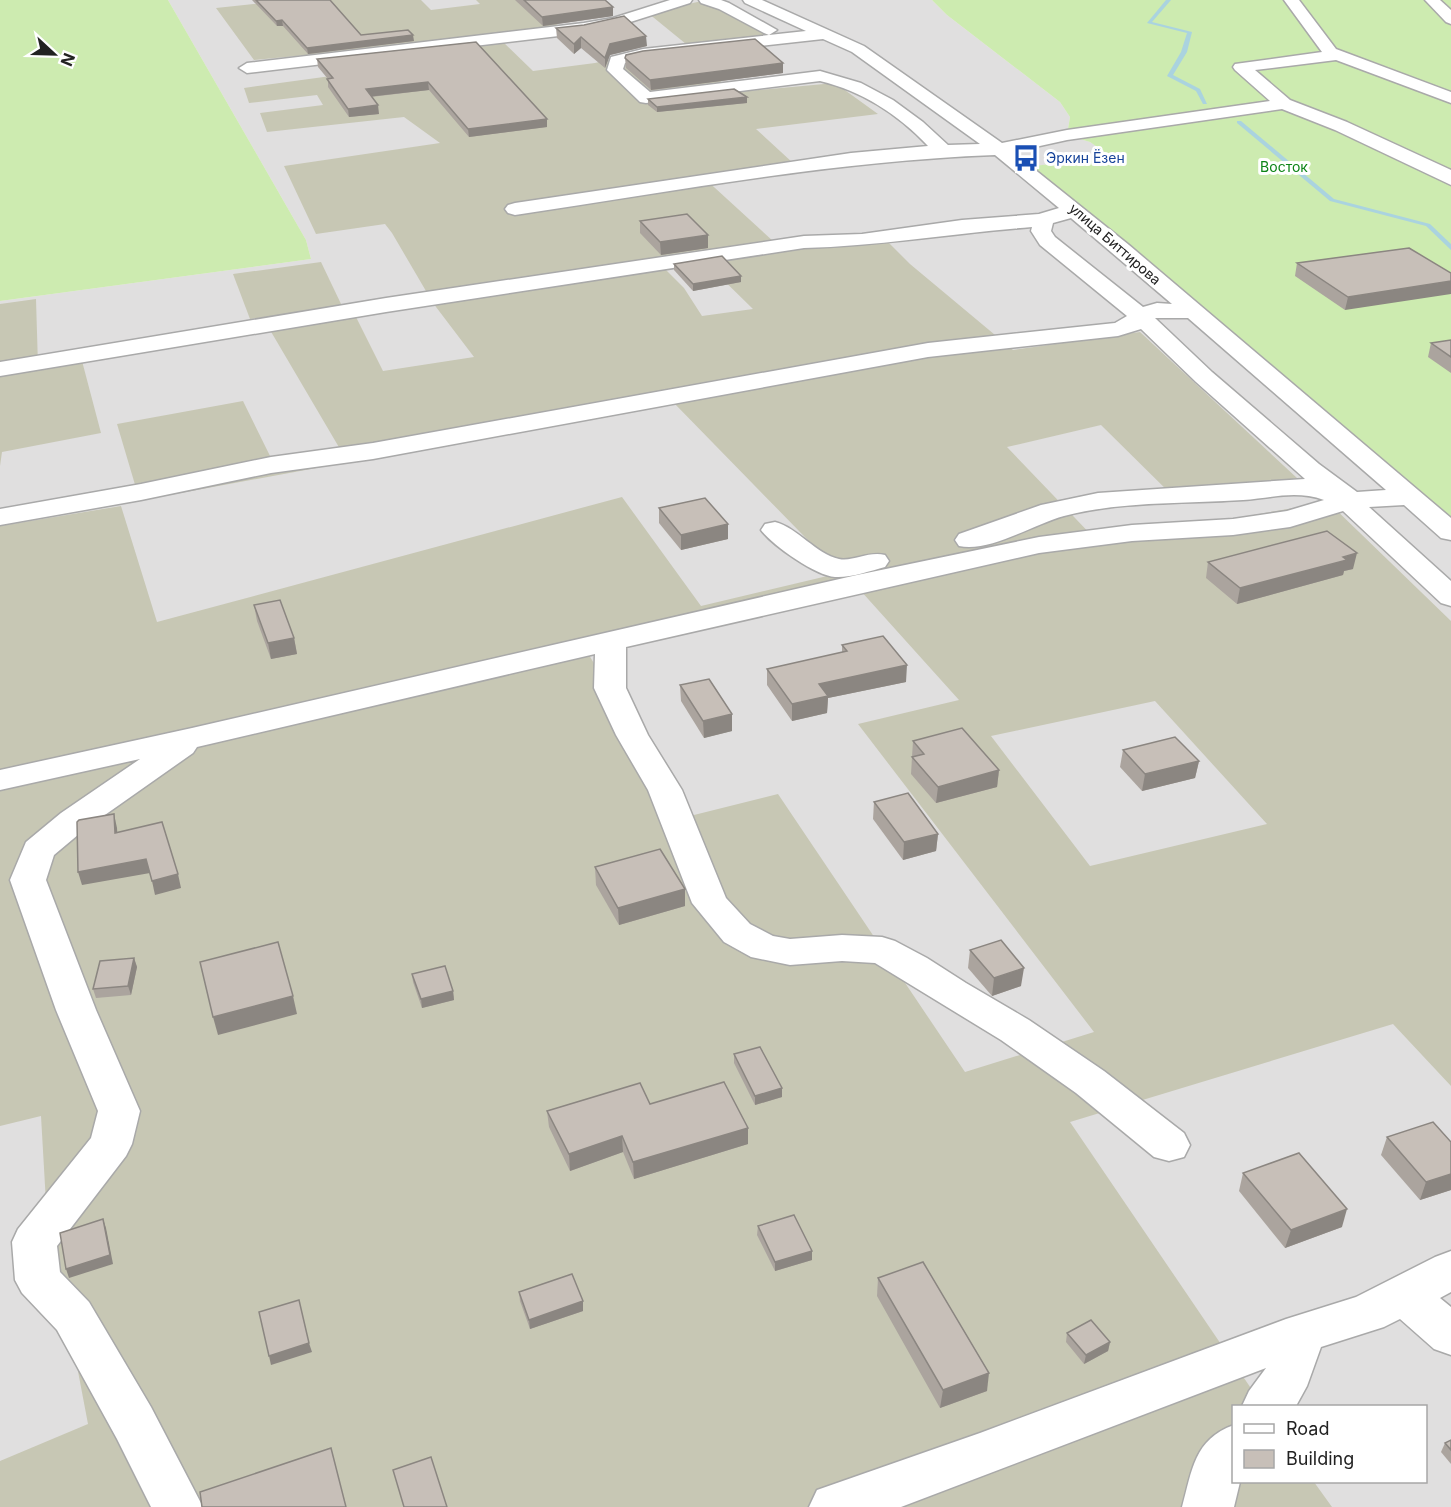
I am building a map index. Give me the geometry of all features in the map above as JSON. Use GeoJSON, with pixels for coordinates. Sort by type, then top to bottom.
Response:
{"type":"FeatureCollection","features":[{"type":"Feature","properties":{"kind":"street"},"geometry":{"type":"LineString","coordinates":[[247,68],[584,28],[616,22],[685,0]]}},
{"type":"Feature","properties":{"kind":"street"},"geometry":{"type":"LineString","coordinates":[[706,0],[759,24],[782,38],[814,63],[858,87],[905,117],[943,151]]}},
{"type":"Feature","properties":{"kind":"street","name":"улица Биттирова"},"geometry":{"type":"LineString","coordinates":[[750,0],[858,49],[999,149],[1077,211],[1451,532]]}},
{"type":"Feature","properties":{"kind":"street"},"geometry":{"type":"LineString","coordinates":[[1291,0],[1330,52],[1451,98]]}},
{"type":"Feature","properties":{"kind":"street"},"geometry":{"type":"LineString","coordinates":[[1432,0],[1451,19]]}},
{"type":"Feature","properties":{"kind":"street"},"geometry":{"type":"LineString","coordinates":[[814,63],[646,98],[615,70],[617,60],[643,54],[827,33]]}},
{"type":"Feature","properties":{"kind":"street"},"geometry":{"type":"LineString","coordinates":[[1338,55],[1241,67],[1284,104],[1341,126],[1451,179]]}},
{"type":"Feature","properties":{"kind":"street"},"geometry":{"type":"LineString","coordinates":[[515,209],[851,159],[999,149],[1067,135],[1284,104]]}},
{"type":"Feature","properties":{"kind":"street"},"geometry":{"type":"LineString","coordinates":[[0,369],[386,304],[534,284],[804,242],[862,240],[962,226],[1043,220],[1057,214],[1077,211]]}},
{"type":"Feature","properties":{"kind":"street"},"geometry":{"type":"LineString","coordinates":[[1043,220],[1041,231],[1047,241],[1139,315],[1213,385],[1310,470],[1351,500],[1355,509],[1451,597]]}},
{"type":"Feature","properties":{"kind":"street"},"geometry":{"type":"LineString","coordinates":[[0,517],[141,492],[271,465],[373,451],[928,350],[1118,329],[1133,324],[1139,315],[1157,310],[1192,310]]}},
{"type":"Feature","properties":{"kind":"street"},"geometry":{"type":"LineString","coordinates":[[775,530],[803,551],[836,568],[984,537],[1050,511],[1086,503],[1296,486],[1318,489],[1351,500]]}},
{"type":"Feature","properties":{"kind":"street"},"geometry":{"type":"LineString","coordinates":[[0,780],[192,738],[857,584],[1039,545],[1132,533],[1233,527],[1290,519],[1351,500],[1410,497]]}},
{"type":"Feature","properties":{"kind":"street"},"geometry":{"type":"LineString","coordinates":[[611,640],[610,688],[632,735],[664,790],[710,903],[738,933],[764,948],[790,952],[842,948],[882,950],[914,967],[1015,1030],[1090,1082],[1169,1145]]}},
{"type":"Feature","properties":{"kind":"street"},"geometry":{"type":"LineString","coordinates":[[177,1507],[134,1423],[73,1316],[38,1280],[34,1242],[111,1143],[119,1111],[76,1010],[28,880],[38,850],[73,821],[192,738]]}},
{"type":"Feature","properties":{"kind":"street"},"geometry":{"type":"LineString","coordinates":[[835,1507],[991,1452],[1303,1333],[1368,1313],[1451,1270]]}},
{"type":"Feature","properties":{"kind":"street"},"geometry":{"type":"LineString","coordinates":[[1404,1295],[1451,1335]]}},
{"type":"Feature","properties":{"kind":"street"},"geometry":{"type":"LineString","coordinates":[[1268,1405],[1282,1386],[1303,1333]]}},
{"type":"Feature","properties":{"kind":"street"},"geometry":{"type":"LineString","coordinates":[[1208,1507],[1219,1465],[1232,1448]]}},
{"type":"Feature","properties":{"kind":"shaded area"},"geometry":{"type":"Polygon","coordinates":[[[168,0],[932,0],[947,15],[1060,102],[1070,117],[1067,135],[1090,142],[1114,158],[1023,167],[1451,532],[1451,1507],[0,1507],[0,301],[311,259],[306,240],[168,0]]]}},
{"type":"Feature","properties":{"kind":"shaded area"},"geometry":{"type":"Polygon","coordinates":[[[291,0],[421,0],[431,10],[480,4],[476,0],[548,0],[533,2],[559,26],[501,40],[533,71],[595,63],[686,44],[648,13],[702,1],[728,11],[768,36],[695,63],[736,92],[835,83],[878,114],[756,129],[793,163],[703,177],[774,242],[887,241],[910,264],[1013,350],[1140,332],[1297,478],[1179,502],[1101,425],[1007,447],[1098,542],[1328,502],[1451,621],[1451,1086],[1393,1024],[1070,1122],[1262,1405],[1232,1405],[1232,1483],[1315,1483],[1332,1507],[0,1507],[0,1461],[88,1424],[46,1203],[41,1116],[0,1126],[0,526],[121,506],[157,622],[622,497],[701,606],[840,573],[673,402],[143,500],[136,488],[117,424],[243,401],[272,460],[340,449],[270,330],[355,315],[383,371],[474,357],[433,303],[385,224],[316,234],[284,166],[440,143],[404,117],[267,132],[260,113],[323,105],[317,95],[249,103],[244,88],[353,73],[338,52],[254,60],[216,8],[291,0]],[[704,261],[664,268],[684,288],[702,316],[753,309],[704,261]],[[860,590],[589,655],[686,817],[778,794],[965,1072],[1094,1032],[858,724],[959,700],[860,590]],[[1155,701],[991,736],[1090,866],[1267,824],[1155,701]]]}},
{"type":"Feature","properties":{"kind":"shaded area"},"geometry":{"type":"Polygon","coordinates":[[[321,262],[342,306],[250,319],[233,274],[321,262]]]}},
{"type":"Feature","properties":{"kind":"shaded area"},"geometry":{"type":"Polygon","coordinates":[[[36,299],[38,366],[82,361],[101,433],[2,452],[0,466],[0,304],[36,299]]]}},
{"type":"Feature","properties":{"kind":"green space"},"geometry":{"type":"Polygon","coordinates":[[[0,0],[168,0],[306,240],[311,259],[0,301],[0,0]]]}},
{"type":"Feature","properties":{"kind":"green space","name":"Восток"},"geometry":{"type":"Polygon","coordinates":[[[932,0],[1451,0],[1451,532],[1022,167],[1113,158],[1090,142],[1067,135],[1070,117],[1060,102],[947,15],[932,0]]]}},
{"type":"Feature","properties":{"kind":"building"},"geometry":{"type":"Polygon","coordinates":[[[256,0],[330,0],[361,35],[408,30],[413,35],[307,48],[282,20],[276,21],[256,0]]]}},
{"type":"Feature","properties":{"kind":"building"},"geometry":{"type":"Polygon","coordinates":[[[524,0],[605,0],[613,7],[542,17],[524,0]]]}},
{"type":"Feature","properties":{"kind":"building"},"geometry":{"type":"Polygon","coordinates":[[[624,16],[646,36],[610,44],[605,58],[581,37],[574,44],[556,28],[584,25],[624,16]]]}},
{"type":"Feature","properties":{"kind":"building"},"geometry":{"type":"Polygon","coordinates":[[[755,39],[783,63],[650,80],[625,58],[626,55],[643,51],[755,39]]]}},
{"type":"Feature","properties":{"kind":"building"},"geometry":{"type":"Polygon","coordinates":[[[476,42],[547,119],[468,129],[428,82],[366,89],[378,105],[348,109],[327,79],[333,78],[317,59],[476,42]]]}},
{"type":"Feature","properties":{"kind":"building"},"geometry":{"type":"Polygon","coordinates":[[[734,89],[747,97],[657,107],[648,99],[734,89]]]}},
{"type":"Feature","properties":{"kind":"building"},"geometry":{"type":"Polygon","coordinates":[[[687,214],[708,235],[660,242],[640,221],[687,214]]]}},
{"type":"Feature","properties":{"kind":"building"},"geometry":{"type":"Polygon","coordinates":[[[1409,248],[1451,273],[1451,281],[1348,297],[1297,263],[1409,248]]]}},
{"type":"Feature","properties":{"kind":"building"},"geometry":{"type":"Polygon","coordinates":[[[722,256],[741,276],[693,284],[674,264],[722,256]]]}},
{"type":"Feature","properties":{"kind":"building"},"geometry":{"type":"Polygon","coordinates":[[[1451,340],[1451,357],[1431,343],[1451,340]]]}},
{"type":"Feature","properties":{"kind":"building"},"geometry":{"type":"Polygon","coordinates":[[[705,498],[728,524],[681,535],[659,508],[705,498]]]}},
{"type":"Feature","properties":{"kind":"building"},"geometry":{"type":"Polygon","coordinates":[[[1327,531],[1357,553],[1343,557],[1347,560],[1240,588],[1208,562],[1327,531]]]}},
{"type":"Feature","properties":{"kind":"building"},"geometry":{"type":"Polygon","coordinates":[[[280,600],[294,638],[268,643],[254,605],[280,600]]]}},
{"type":"Feature","properties":{"kind":"building"},"geometry":{"type":"Polygon","coordinates":[[[883,636],[907,665],[819,684],[828,696],[792,704],[767,669],[847,651],[842,645],[883,636]]]}},
{"type":"Feature","properties":{"kind":"building"},"geometry":{"type":"Polygon","coordinates":[[[709,679],[732,714],[703,721],[680,685],[709,679]]]}},
{"type":"Feature","properties":{"kind":"building"},"geometry":{"type":"Polygon","coordinates":[[[962,728],[999,770],[938,787],[912,757],[924,754],[913,741],[962,728]]]}},
{"type":"Feature","properties":{"kind":"building"},"geometry":{"type":"Polygon","coordinates":[[[1175,737],[1199,761],[1145,774],[1123,750],[1175,737]]]}},
{"type":"Feature","properties":{"kind":"building"},"geometry":{"type":"Polygon","coordinates":[[[908,793],[938,834],[904,842],[874,802],[908,793]]]}},
{"type":"Feature","properties":{"kind":"building"},"geometry":{"type":"Polygon","coordinates":[[[114,814],[115,833],[162,822],[178,874],[152,881],[146,859],[78,872],[77,822],[114,814]]]}},
{"type":"Feature","properties":{"kind":"building"},"geometry":{"type":"Polygon","coordinates":[[[660,849],[685,889],[618,908],[595,867],[660,849]]]}},
{"type":"Feature","properties":{"kind":"building"},"geometry":{"type":"Polygon","coordinates":[[[1001,940],[1024,968],[994,978],[970,950],[1001,940]]]}},
{"type":"Feature","properties":{"kind":"building"},"geometry":{"type":"Polygon","coordinates":[[[278,942],[293,996],[213,1017],[200,962],[278,942]]]}},
{"type":"Feature","properties":{"kind":"building"},"geometry":{"type":"Polygon","coordinates":[[[134,958],[128,986],[93,989],[100,961],[134,958]]]}},
{"type":"Feature","properties":{"kind":"building"},"geometry":{"type":"Polygon","coordinates":[[[445,966],[453,991],[421,999],[412,974],[445,966]]]}},
{"type":"Feature","properties":{"kind":"building"},"geometry":{"type":"Polygon","coordinates":[[[760,1047],[782,1088],[755,1096],[734,1054],[760,1047]]]}},
{"type":"Feature","properties":{"kind":"building"},"geometry":{"type":"Polygon","coordinates":[[[724,1082],[748,1128],[633,1162],[622,1136],[569,1154],[547,1111],[640,1083],[650,1104],[724,1082]]]}},
{"type":"Feature","properties":{"kind":"building"},"geometry":{"type":"Polygon","coordinates":[[[1433,1122],[1451,1142],[1451,1174],[1426,1182],[1387,1137],[1433,1122]]]}},
{"type":"Feature","properties":{"kind":"building"},"geometry":{"type":"Polygon","coordinates":[[[1299,1153],[1347,1209],[1291,1230],[1243,1173],[1299,1153]]]}},
{"type":"Feature","properties":{"kind":"building"},"geometry":{"type":"Polygon","coordinates":[[[794,1215],[812,1251],[775,1262],[758,1226],[794,1215]]]}},
{"type":"Feature","properties":{"kind":"building"},"geometry":{"type":"Polygon","coordinates":[[[103,1219],[110,1255],[66,1269],[60,1233],[103,1219]]]}},
{"type":"Feature","properties":{"kind":"building"},"geometry":{"type":"Polygon","coordinates":[[[923,1262],[989,1373],[943,1390],[878,1278],[923,1262]]]}},
{"type":"Feature","properties":{"kind":"building"},"geometry":{"type":"Polygon","coordinates":[[[572,1274],[583,1301],[529,1320],[519,1292],[572,1274]]]}},
{"type":"Feature","properties":{"kind":"building"},"geometry":{"type":"Polygon","coordinates":[[[299,1300],[309,1343],[269,1356],[259,1312],[299,1300]]]}},
{"type":"Feature","properties":{"kind":"building"},"geometry":{"type":"Polygon","coordinates":[[[1091,1320],[1110,1342],[1086,1355],[1067,1333],[1091,1320]]]}},
{"type":"Feature","properties":{"kind":"building"},"geometry":{"type":"Polygon","coordinates":[[[1451,1440],[1451,1450],[1445,1443],[1451,1440]]]}},
{"type":"Feature","properties":{"kind":"building"},"geometry":{"type":"Polygon","coordinates":[[[331,1448],[346,1507],[202,1507],[200,1492],[331,1448]]]}},
{"type":"Feature","properties":{"kind":"building"},"geometry":{"type":"Polygon","coordinates":[[[431,1457],[447,1507],[404,1507],[393,1470],[431,1457]]]}},
{"type":"Feature","properties":{"kind":"waterway"},"geometry":{"type":"LineString","coordinates":[[1169,0],[1149,23],[1190,32],[1184,52],[1170,76],[1198,90],[1205,103]]}},
{"type":"Feature","properties":{"kind":"waterway"},"geometry":{"type":"LineString","coordinates":[[1239,122],[1332,200],[1428,225],[1451,248]]}},
{"type":"Feature","properties":{"kind":"place","name":"Эркин Ёзен"},"geometry":{"type":"Point","coordinates":[1026,158]}}]}
